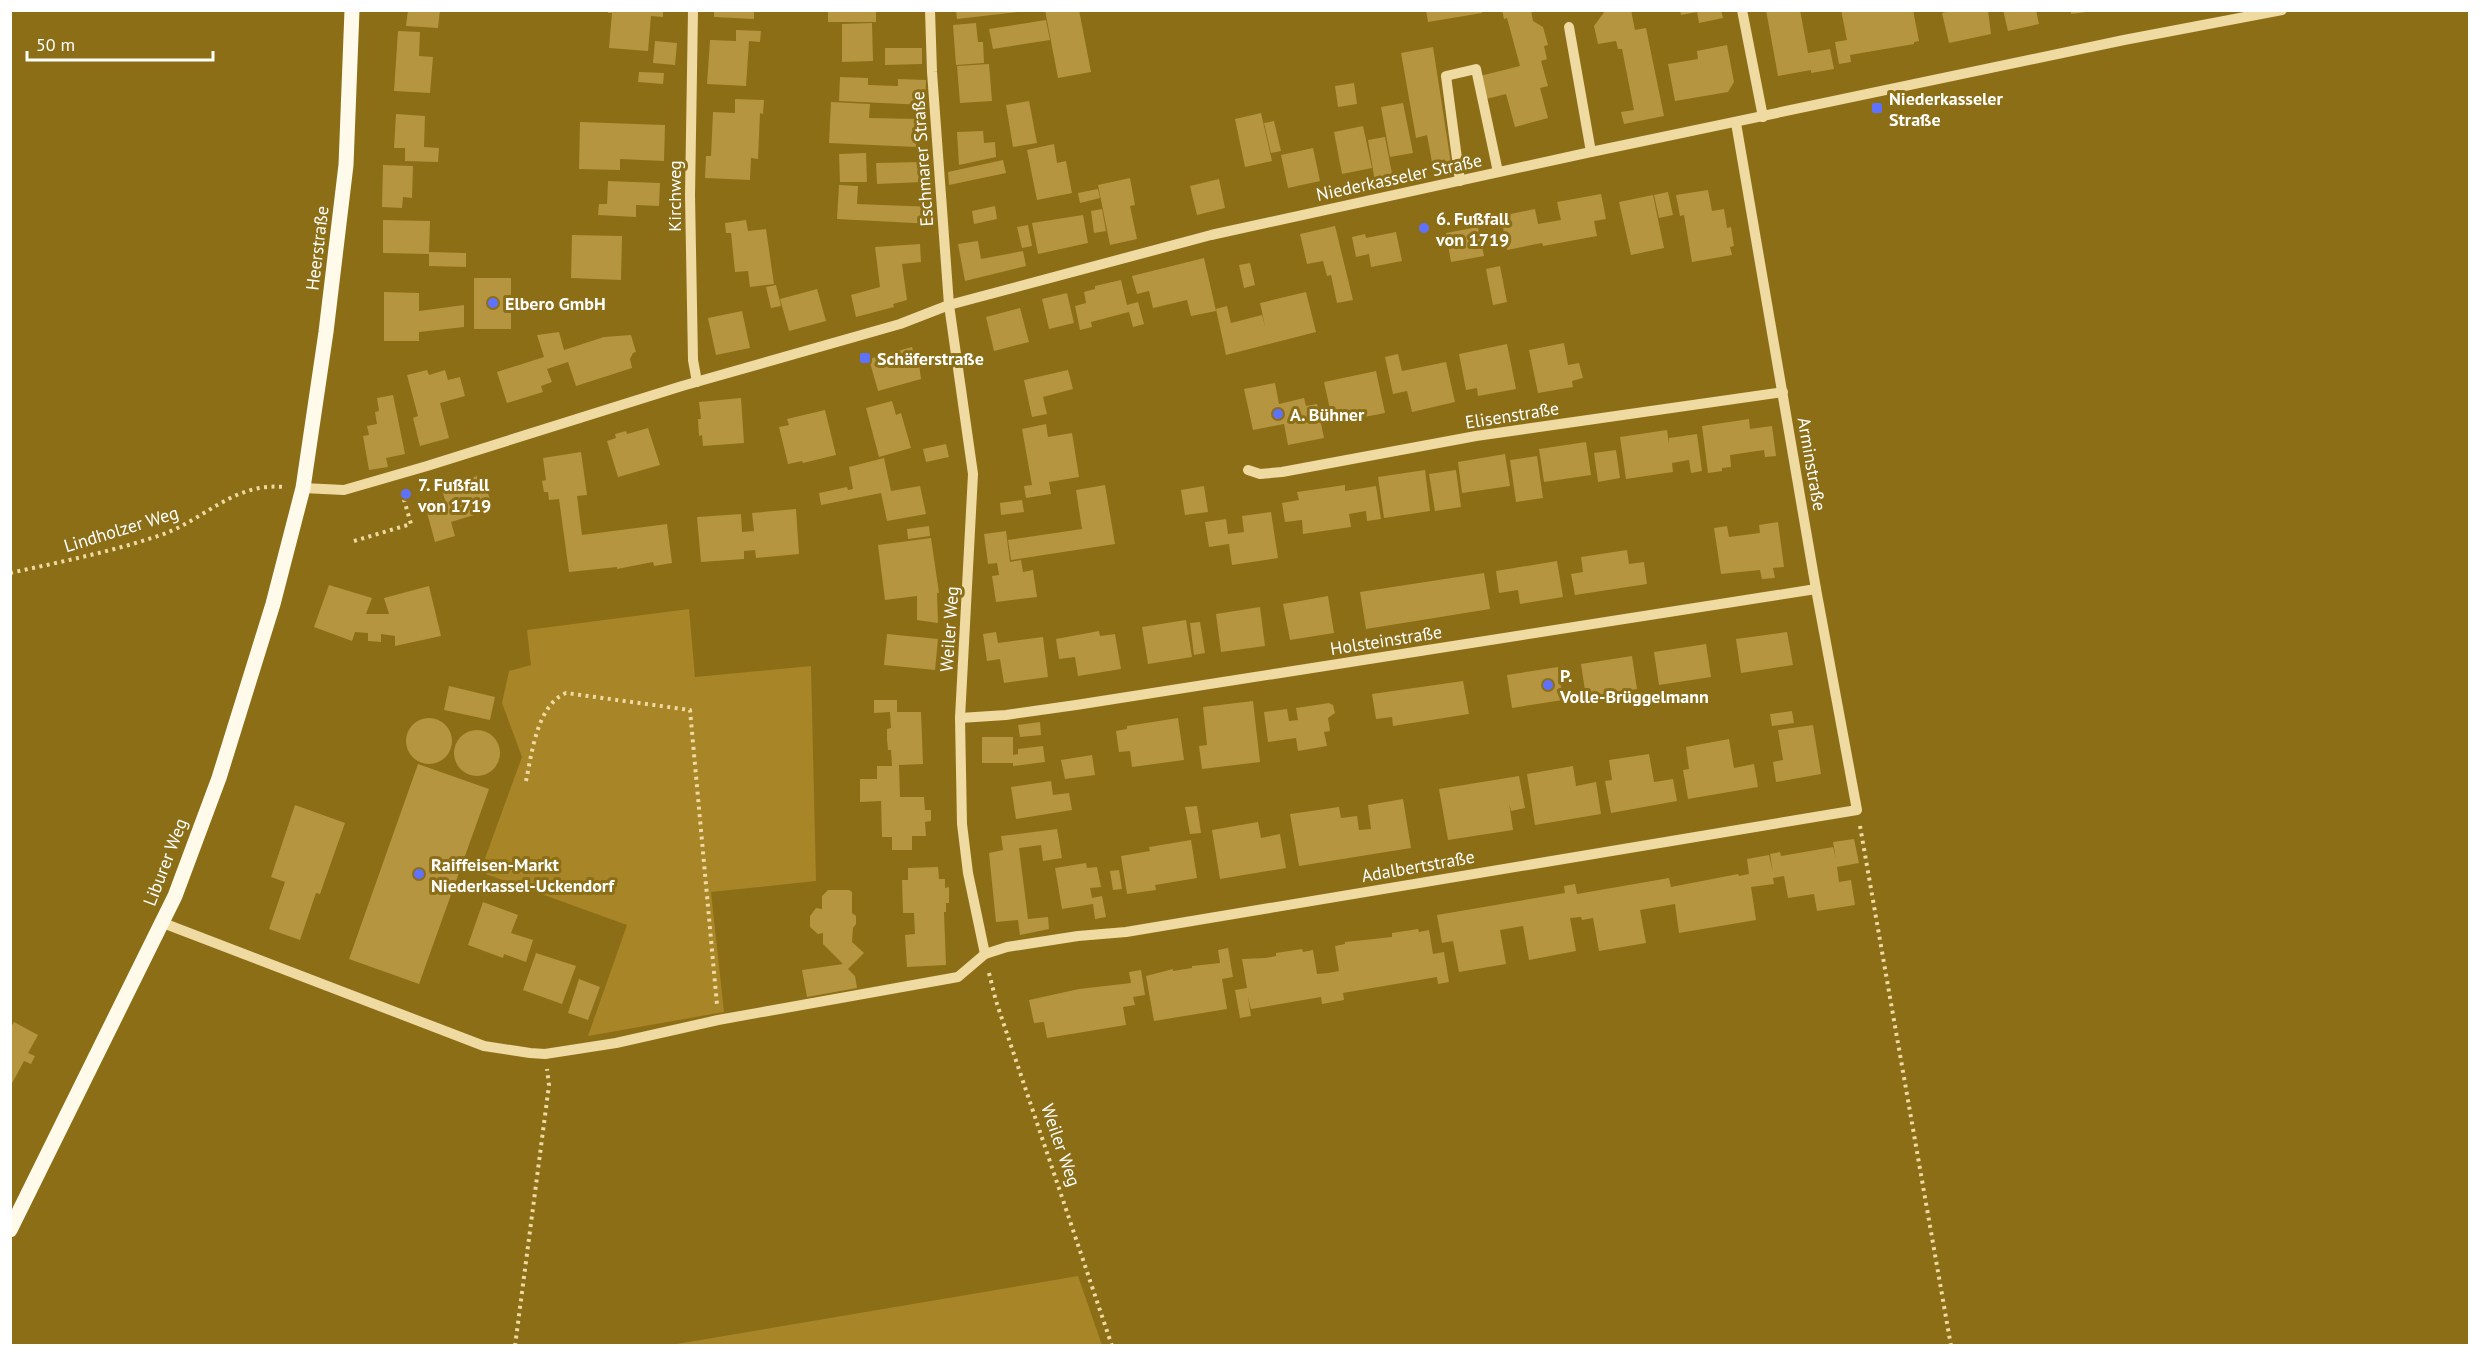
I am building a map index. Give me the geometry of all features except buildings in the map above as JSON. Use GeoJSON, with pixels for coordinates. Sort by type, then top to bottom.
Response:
{"type":"FeatureCollection","features":[{"type":"Feature","properties":{"kind":"main road","name":"Heerstraße"},"geometry":{"type":"LineString","coordinates":[[303,488],[346,165],[352,10]]}},
{"type":"Feature","properties":{"kind":"main road","name":"Liburer Weg"},"geometry":{"type":"LineString","coordinates":[[10,1230],[163,923],[219,778],[273,604],[303,488]]}},
{"type":"Feature","properties":{"kind":"street","name":"Kirchweg"},"geometry":{"type":"LineString","coordinates":[[693,10],[690,195],[693,360],[697,382]]}},
{"type":"Feature","properties":{"kind":"street","name":"Eschmarer Straße"},"geometry":{"type":"LineString","coordinates":[[930,10],[932,72],[949,305]]}},
{"type":"Feature","properties":{"kind":"street"},"geometry":{"type":"LineString","coordinates":[[1742,10],[1763,117]]}},
{"type":"Feature","properties":{"kind":"street","name":"Niederkasseler Straße"},"geometry":{"type":"LineString","coordinates":[[949,305],[1211,235],[2124,40],[2282,10]]}},
{"type":"Feature","properties":{"kind":"street"},"geometry":{"type":"LineString","coordinates":[[1569,27],[1591,152]]}},
{"type":"Feature","properties":{"kind":"street"},"geometry":{"type":"LineString","coordinates":[[1460,181],[1446,76],[1476,69],[1498,172]]}},
{"type":"Feature","properties":{"kind":"street","name":"Arminstraße"},"geometry":{"type":"LineString","coordinates":[[1736,123],[1816,589],[1857,810]]}},
{"type":"Feature","properties":{"kind":"street"},"geometry":{"type":"LineString","coordinates":[[303,488],[344,490],[697,382],[900,324],[949,305]]}},
{"type":"Feature","properties":{"kind":"street","name":"Weiler Weg"},"geometry":{"type":"LineString","coordinates":[[949,305],[974,474],[960,718],[962,824],[968,873],[985,954]]}},
{"type":"Feature","properties":{"kind":"street","name":"Elisenstraße"},"geometry":{"type":"LineString","coordinates":[[1248,470],[1260,474],[1282,472],[1476,436],[1783,392]]}},
{"type":"Feature","properties":{"kind":"street","name":"Holsteinstraße"},"geometry":{"type":"LineString","coordinates":[[960,718],[1006,715],[1076,705],[1816,589]]}},
{"type":"Feature","properties":{"kind":"street","name":"Adalbertstraße"},"geometry":{"type":"LineString","coordinates":[[985,954],[1007,947],[1078,936],[1126,932],[1857,810]]}},
{"type":"Feature","properties":{"kind":"street"},"geometry":{"type":"LineString","coordinates":[[163,923],[484,1046],[545,1054],[616,1043],[722,1020],[958,977],[985,954]]}},
{"type":"Feature","properties":{"kind":"path"},"geometry":{"type":"LineString","coordinates":[[354,541],[411,524],[397,474]]}},
{"type":"Feature","properties":{"kind":"path","name":"Lindholzer Weg"},"geometry":{"type":"LineString","coordinates":[[10,573],[160,536],[195,521],[233,494],[269,485],[303,488]]}},
{"type":"Feature","properties":{"kind":"path"},"geometry":{"type":"LineString","coordinates":[[526,781],[539,723],[558,697],[566,693],[690,710],[722,1020]]}},
{"type":"Feature","properties":{"kind":"path"},"geometry":{"type":"LineString","coordinates":[[1857,810],[1951,1346]]}},
{"type":"Feature","properties":{"kind":"path","name":"Weiler Weg"},"geometry":{"type":"LineString","coordinates":[[985,954],[996,1001],[1112,1346]]}},
{"type":"Feature","properties":{"kind":"path"},"geometry":{"type":"LineString","coordinates":[[515,1346],[549,1085],[545,1054]]}},
{"type":"Feature","properties":{"kind":"shaded area"},"geometry":{"type":"Polygon","coordinates":[[[689,609],[695,677],[811,666],[816,881],[711,892],[724,1012],[588,1036],[627,925],[480,872],[522,757],[502,703],[509,671],[531,665],[527,630],[689,609]]]}},
{"type":"Feature","properties":{"kind":"shaded area"},"geometry":{"type":"Polygon","coordinates":[[[1078,1276],[1102,1345],[671,1345],[1078,1276]]]}},
{"type":"Feature","properties":{"kind":"place","name":"Niederkasseler Straße"},"geometry":{"type":"Point","coordinates":[1877,108]}},
{"type":"Feature","properties":{"kind":"place","name":"6. Fußfall von 1719"},"geometry":{"type":"Point","coordinates":[1424,228]}},
{"type":"Feature","properties":{"kind":"place","name":"Elbero GmbH"},"geometry":{"type":"Point","coordinates":[493,303]}},
{"type":"Feature","properties":{"kind":"place","name":"Schäferstraße"},"geometry":{"type":"Point","coordinates":[865,358]}},
{"type":"Feature","properties":{"kind":"place","name":"A. Bühner"},"geometry":{"type":"Point","coordinates":[1278,414]}},
{"type":"Feature","properties":{"kind":"place","name":"7. Fußfall von 1719"},"geometry":{"type":"Point","coordinates":[406,494]}},
{"type":"Feature","properties":{"kind":"place","name":"P. Volle-Brüggelmann"},"geometry":{"type":"Point","coordinates":[1548,685]}},
{"type":"Feature","properties":{"kind":"place","name":"Raiffeisen-Markt Niederkassel-Uckendorf"},"geometry":{"type":"Point","coordinates":[419,874]}}]}
